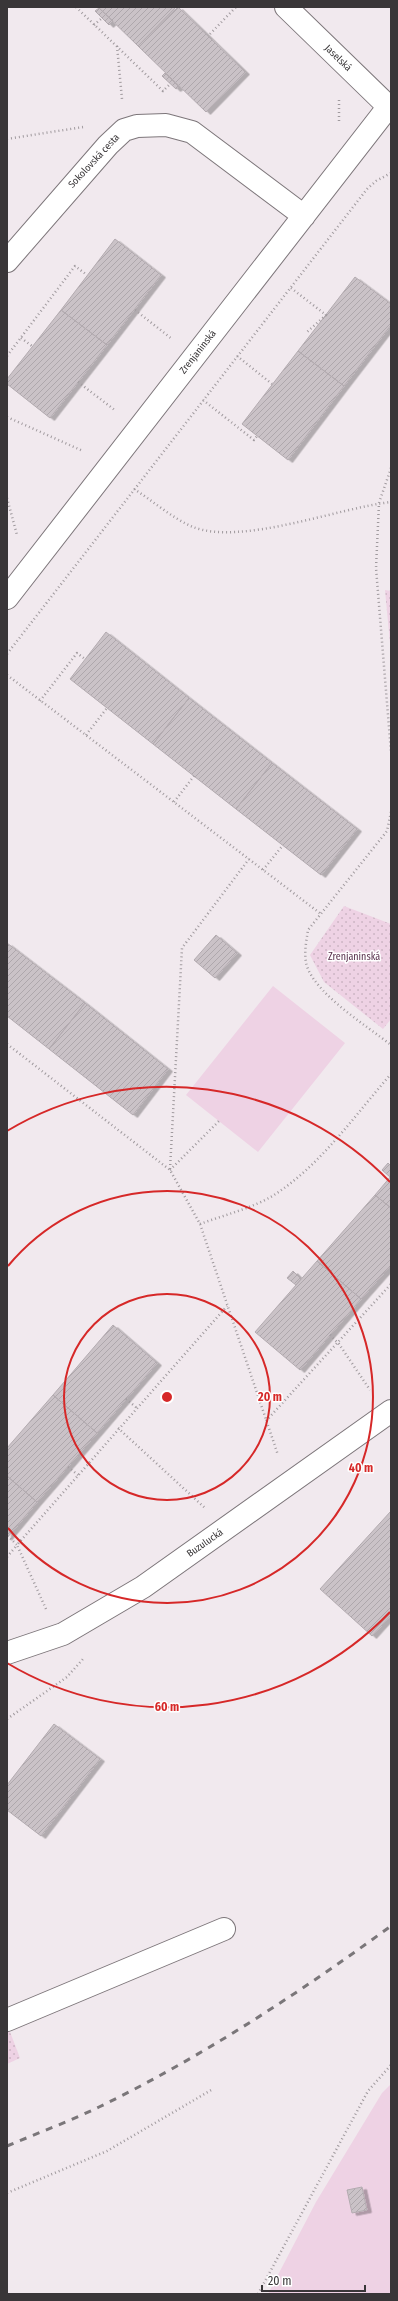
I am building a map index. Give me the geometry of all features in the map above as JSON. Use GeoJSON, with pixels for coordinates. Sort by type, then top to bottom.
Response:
{"type":"FeatureCollection","features":[{"type":"Feature","properties":{"kind":"street","name":"Jaselská"},"geometry":{"type":"LineString","coordinates":[[286,7],[390,107]]}},
{"type":"Feature","properties":{"kind":"street","name":"Zrenjaninská"},"geometry":{"type":"LineString","coordinates":[[7,598],[348,158],[390,107]]}},
{"type":"Feature","properties":{"kind":"street","name":"Sokolovská cesta"},"geometry":{"type":"LineString","coordinates":[[7,261],[108,144],[124,130],[137,126],[166,125],[192,132],[304,216]]}},
{"type":"Feature","properties":{"kind":"street","name":"Buzulucká"},"geometry":{"type":"LineString","coordinates":[[7,1653],[63,1634],[143,1587],[391,1411]]}},
{"type":"Feature","properties":{"kind":"street"},"geometry":{"type":"LineString","coordinates":[[7,2020],[224,1929]]}},
{"type":"Feature","properties":{"kind":"path"},"geometry":{"type":"LineString","coordinates":[[76,7],[163,91],[170,84]]}},
{"type":"Feature","properties":{"kind":"path"},"geometry":{"type":"LineString","coordinates":[[210,34],[236,7]]}},
{"type":"Feature","properties":{"kind":"path"},"geometry":{"type":"LineString","coordinates":[[94,25],[102,18]]}},
{"type":"Feature","properties":{"kind":"path"},"geometry":{"type":"LineString","coordinates":[[116,46],[122,100]]}},
{"type":"Feature","properties":{"kind":"path"},"geometry":{"type":"LineString","coordinates":[[336,94],[339,100],[339,123]]}},
{"type":"Feature","properties":{"kind":"path"},"geometry":{"type":"LineString","coordinates":[[7,139],[88,127]]}},
{"type":"Feature","properties":{"kind":"path"},"geometry":{"type":"LineString","coordinates":[[348,158],[376,181]]}},
{"type":"Feature","properties":{"kind":"path"},"geometry":{"type":"LineString","coordinates":[[7,654],[134,488],[376,181],[391,173]]}},
{"type":"Feature","properties":{"kind":"path"},"geometry":{"type":"LineString","coordinates":[[7,356],[75,266],[87,275]]}},
{"type":"Feature","properties":{"kind":"path"},"geometry":{"type":"LineString","coordinates":[[291,288],[326,315],[307,332]]}},
{"type":"Feature","properties":{"kind":"path"},"geometry":{"type":"LineString","coordinates":[[135,310],[177,343]]}},
{"type":"Feature","properties":{"kind":"path"},"geometry":{"type":"LineString","coordinates":[[21,338],[32,346]]}},
{"type":"Feature","properties":{"kind":"path"},"geometry":{"type":"LineString","coordinates":[[237,356],[272,384]]}},
{"type":"Feature","properties":{"kind":"path"},"geometry":{"type":"LineString","coordinates":[[78,382],[121,415]]}},
{"type":"Feature","properties":{"kind":"path"},"geometry":{"type":"LineString","coordinates":[[203,400],[254,440],[257,436]]}},
{"type":"Feature","properties":{"kind":"path"},"geometry":{"type":"LineString","coordinates":[[7,417],[90,454]]}},
{"type":"Feature","properties":{"kind":"path"},"geometry":{"type":"LineString","coordinates":[[391,468],[379,503],[376,568],[391,752]]}},
{"type":"Feature","properties":{"kind":"path"},"geometry":{"type":"LineString","coordinates":[[134,488],[176,517],[194,527],[214,532],[246,532],[379,503],[391,502]]}},
{"type":"Feature","properties":{"kind":"path"},"geometry":{"type":"LineString","coordinates":[[7,498],[18,539]]}},
{"type":"Feature","properties":{"kind":"path"},"geometry":{"type":"LineString","coordinates":[[40,701],[78,653],[85,659]]}},
{"type":"Feature","properties":{"kind":"path"},"geometry":{"type":"LineString","coordinates":[[7,675],[320,914]]}},
{"type":"Feature","properties":{"kind":"path"},"geometry":{"type":"LineString","coordinates":[[86,735],[107,708]]}},
{"type":"Feature","properties":{"kind":"path"},"geometry":{"type":"LineString","coordinates":[[174,802],[194,776]]}},
{"type":"Feature","properties":{"kind":"path"},"geometry":{"type":"LineString","coordinates":[[391,812],[386,831],[308,930],[304,950],[308,968],[318,987],[391,1045]]}},
{"type":"Feature","properties":{"kind":"path"},"geometry":{"type":"LineString","coordinates":[[263,870],[283,845]]}},
{"type":"Feature","properties":{"kind":"path"},"geometry":{"type":"LineString","coordinates":[[170,1170],[182,948],[249,859]]}},
{"type":"Feature","properties":{"kind":"path"},"geometry":{"type":"LineString","coordinates":[[7,1044],[170,1170],[200,1224],[280,1463]]}},
{"type":"Feature","properties":{"kind":"path"},"geometry":{"type":"LineString","coordinates":[[200,1224],[273,1196],[297,1178],[325,1151],[391,1074]]}},
{"type":"Feature","properties":{"kind":"path"},"geometry":{"type":"LineString","coordinates":[[170,1170],[219,1121]]}},
{"type":"Feature","properties":{"kind":"path"},"geometry":{"type":"LineString","coordinates":[[266,1421],[339,1344],[391,1284]]}},
{"type":"Feature","properties":{"kind":"path"},"geometry":{"type":"LineString","coordinates":[[7,1557],[118,1428],[228,1305]]}},
{"type":"Feature","properties":{"kind":"path"},"geometry":{"type":"LineString","coordinates":[[330,1336],[339,1344],[374,1396]]}},
{"type":"Feature","properties":{"kind":"path"},"geometry":{"type":"LineString","coordinates":[[126,1399],[137,1408]]}},
{"type":"Feature","properties":{"kind":"path"},"geometry":{"type":"LineString","coordinates":[[118,1428],[209,1511]]}},
{"type":"Feature","properties":{"kind":"path"},"geometry":{"type":"LineString","coordinates":[[68,1467],[78,1475]]}},
{"type":"Feature","properties":{"kind":"path"},"geometry":{"type":"LineString","coordinates":[[8,1536],[17,1545],[47,1613]]}},
{"type":"Feature","properties":{"kind":"path"},"geometry":{"type":"LineString","coordinates":[[258,2294],[368,2091],[391,2065]]}},
{"type":"Feature","properties":{"kind":"path"},"geometry":{"type":"LineString","coordinates":[[7,2193],[107,2151],[213,2088]]}},
{"type":"Feature","properties":{"kind":"green space"},"geometry":{"type":"Polygon","coordinates":[[[385,590],[391,591],[391,654],[385,590]]]}},
{"type":"Feature","properties":{"kind":"green space","name":"Zrenjaninská"},"geometry":{"type":"Polygon","coordinates":[[[344,906],[391,924],[391,1019],[383,1029],[324,982],[310,955],[344,906]]]}},
{"type":"Feature","properties":{"kind":"green space"},"geometry":{"type":"Polygon","coordinates":[[[273,986],[345,1043],[258,1152],[186,1095],[273,986]]]}},
{"type":"Feature","properties":{"kind":"green space"},"geometry":{"type":"Polygon","coordinates":[[[7,2024],[20,2058],[7,2064],[7,2024]]]}},
{"type":"Feature","properties":{"kind":"green space"},"geometry":{"type":"Polygon","coordinates":[[[391,2084],[391,2294],[268,2294],[316,2202],[382,2093],[391,2084]]]}},
{"type":"Feature","properties":{"kind":"building"},"geometry":{"type":"Polygon","coordinates":[[[98,7],[176,7],[138,46],[98,7]]]}},
{"type":"Feature","properties":{"kind":"building"},"geometry":{"type":"Polygon","coordinates":[[[178,7],[245,72],[206,112],[138,46],[178,7]]]}},
{"type":"Feature","properties":{"kind":"building"},"geometry":{"type":"Polygon","coordinates":[[[99,8],[113,21],[109,25],[95,11],[99,8]]]}},
{"type":"Feature","properties":{"kind":"building"},"geometry":{"type":"Polygon","coordinates":[[[165,73],[179,87],[176,89],[162,76],[165,73]]]}},
{"type":"Feature","properties":{"kind":"building"},"geometry":{"type":"Polygon","coordinates":[[[115,239],[161,275],[107,345],[61,310],[115,239]]]}},
{"type":"Feature","properties":{"kind":"building"},"geometry":{"type":"Polygon","coordinates":[[[355,277],[391,304],[391,325],[344,386],[298,351],[355,277]]]}},
{"type":"Feature","properties":{"kind":"building"},"geometry":{"type":"Polygon","coordinates":[[[61,310],[107,345],[50,418],[7,384],[7,379],[61,310]]]}},
{"type":"Feature","properties":{"kind":"building"},"geometry":{"type":"Polygon","coordinates":[[[298,351],[344,386],[288,460],[242,424],[298,351]]]}},
{"type":"Feature","properties":{"kind":"building"},"geometry":{"type":"Polygon","coordinates":[[[106,632],[189,698],[153,744],[70,679],[106,632]]]}},
{"type":"Feature","properties":{"kind":"building"},"geometry":{"type":"Polygon","coordinates":[[[189,698],[272,763],[236,809],[153,744],[189,698]]]}},
{"type":"Feature","properties":{"kind":"building"},"geometry":{"type":"Polygon","coordinates":[[[272,763],[357,829],[321,875],[236,809],[272,763]]]}},
{"type":"Feature","properties":{"kind":"building"},"geometry":{"type":"Polygon","coordinates":[[[216,935],[237,953],[215,978],[194,960],[216,935]]]}},
{"type":"Feature","properties":{"kind":"building"},"geometry":{"type":"Polygon","coordinates":[[[7,943],[85,1003],[49,1049],[7,1016],[7,943]]]}},
{"type":"Feature","properties":{"kind":"building"},"geometry":{"type":"Polygon","coordinates":[[[85,1003],[168,1069],[133,1115],[49,1049],[85,1003]]]}},
{"type":"Feature","properties":{"kind":"building"},"geometry":{"type":"Polygon","coordinates":[[[388,1163],[391,1166],[390,1177],[382,1170],[388,1163]]]}},
{"type":"Feature","properties":{"kind":"building"},"geometry":{"type":"Polygon","coordinates":[[[391,1176],[391,1208],[375,1195],[391,1176]]]}},
{"type":"Feature","properties":{"kind":"building"},"geometry":{"type":"Polygon","coordinates":[[[375,1195],[391,1208],[391,1265],[361,1299],[317,1261],[375,1195]]]}},
{"type":"Feature","properties":{"kind":"building"},"geometry":{"type":"Polygon","coordinates":[[[317,1261],[361,1299],[300,1370],[255,1332],[317,1261]]]}},
{"type":"Feature","properties":{"kind":"building"},"geometry":{"type":"Polygon","coordinates":[[[293,1271],[301,1279],[296,1285],[287,1278],[293,1271]]]}},
{"type":"Feature","properties":{"kind":"building"},"geometry":{"type":"Polygon","coordinates":[[[113,1325],[157,1363],[97,1433],[53,1395],[113,1325]]]}},
{"type":"Feature","properties":{"kind":"building"},"geometry":{"type":"Polygon","coordinates":[[[53,1395],[97,1433],[37,1502],[7,1476],[7,1448],[53,1395]]]}},
{"type":"Feature","properties":{"kind":"building"},"geometry":{"type":"Polygon","coordinates":[[[7,1476],[37,1502],[7,1538],[7,1476]]]}},
{"type":"Feature","properties":{"kind":"building"},"geometry":{"type":"Polygon","coordinates":[[[391,1511],[391,1615],[372,1636],[320,1589],[391,1511]]]}},
{"type":"Feature","properties":{"kind":"building"},"geometry":{"type":"Polygon","coordinates":[[[54,1724],[100,1759],[41,1836],[7,1810],[7,1785],[54,1724]]]}},
{"type":"Feature","properties":{"kind":"building"},"geometry":{"type":"Polygon","coordinates":[[[362,2187],[367,2210],[352,2213],[347,2190],[362,2187]]]}},
{"type":"Feature","properties":{"kind":"railway"},"geometry":{"type":"LineString","coordinates":[[7,2146],[99,2107],[175,2067],[285,2000],[391,1926]]}}]}
